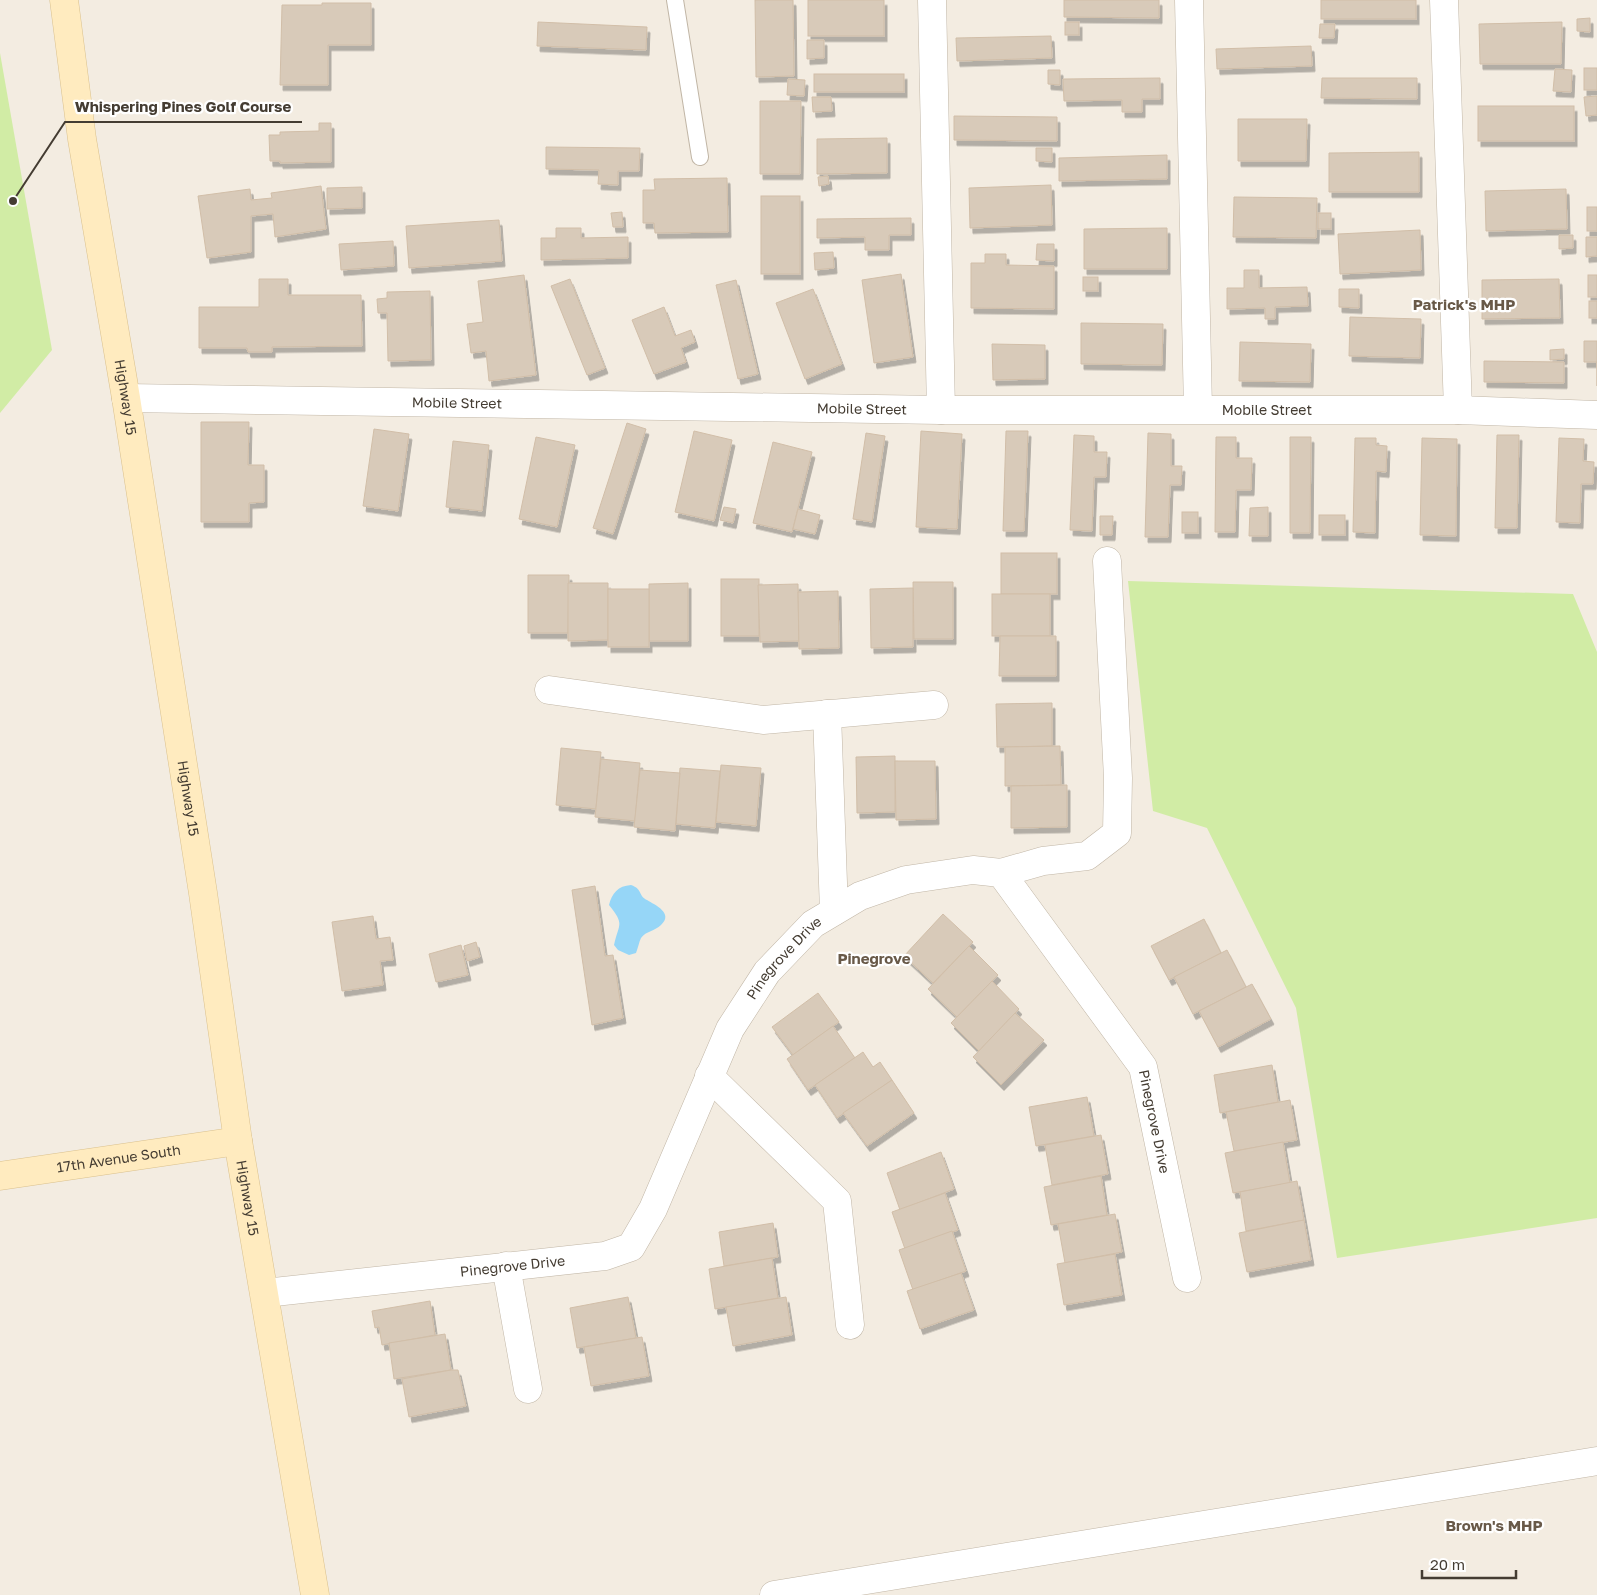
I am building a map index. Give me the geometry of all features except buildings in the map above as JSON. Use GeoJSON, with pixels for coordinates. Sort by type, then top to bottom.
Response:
{"type":"FeatureCollection","features":[{"type":"Feature","properties":{"kind":"main road","name":"Highway 15"},"geometry":{"type":"LineString","coordinates":[[64,0],[82,140],[126,398],[203,893],[238,1141],[315,1595]]}},
{"type":"Feature","properties":{"kind":"main road","name":"17th Avenue South"},"geometry":{"type":"LineString","coordinates":[[0,1176],[238,1141]]}},
{"type":"Feature","properties":{"kind":"street"},"geometry":{"type":"LineString","coordinates":[[932,0],[941,410]]}},
{"type":"Feature","properties":{"kind":"street"},"geometry":{"type":"LineString","coordinates":[[1189,0],[1198,409]]}},
{"type":"Feature","properties":{"kind":"street"},"geometry":{"type":"LineString","coordinates":[[1444,0],[1458,410]]}},
{"type":"Feature","properties":{"kind":"street","name":"Mobile Street"},"geometry":{"type":"LineString","coordinates":[[126,398],[941,410],[1458,410],[1597,415]]}},
{"type":"Feature","properties":{"kind":"street"},"geometry":{"type":"LineString","coordinates":[[1001,873],[1043,861],[1087,856],[1117,833],[1118,778],[1107,561]]}},
{"type":"Feature","properties":{"kind":"street"},"geometry":{"type":"LineString","coordinates":[[549,690],[763,720],[934,705]]}},
{"type":"Feature","properties":{"kind":"street"},"geometry":{"type":"LineString","coordinates":[[827,714],[834,911]]}},
{"type":"Feature","properties":{"kind":"street","name":"Pinegrove Drive"},"geometry":{"type":"LineString","coordinates":[[264,1293],[605,1256],[632,1247],[653,1209],[730,1029],[767,972],[813,924],[860,896],[906,880],[973,870],[1001,873],[1143,1067],[1186,1278]]}},
{"type":"Feature","properties":{"kind":"street"},"geometry":{"type":"LineString","coordinates":[[709,1076],[837,1201],[850,1325]]}},
{"type":"Feature","properties":{"kind":"street"},"geometry":{"type":"LineString","coordinates":[[506,1266],[528,1389]]}},
{"type":"Feature","properties":{"kind":"street"},"geometry":{"type":"LineString","coordinates":[[774,1595],[1597,1460]]}},
{"type":"Feature","properties":{"kind":"lane"},"geometry":{"type":"LineString","coordinates":[[675,0],[700,157]]}},
{"type":"Feature","properties":{"kind":"green space"},"geometry":{"type":"Polygon","coordinates":[[[0,53],[52,350],[0,413],[0,53]]]}},
{"type":"Feature","properties":{"kind":"green space"},"geometry":{"type":"Polygon","coordinates":[[[1128,581],[1573,594],[1597,652],[1597,1218],[1337,1258],[1296,1008],[1207,828],[1153,811],[1128,581]]]}},
{"type":"Feature","properties":{"kind":"water"},"geometry":{"type":"Polygon","coordinates":[[[631,885],[637,888],[642,897],[662,910],[665,917],[661,925],[641,938],[636,953],[629,955],[618,950],[614,945],[619,921],[609,905],[616,891],[631,885]]]}},
{"type":"Feature","properties":{"kind":"place","name":"Whispering Pines Golf Course"},"geometry":{"type":"Point","coordinates":[13,201]}},
{"type":"Feature","properties":{"kind":"district","name":"Patrick's MHP"},"geometry":{"type":"Point","coordinates":[1464,305]}},
{"type":"Feature","properties":{"kind":"district","name":"Pinegrove"},"geometry":{"type":"Point","coordinates":[874,959]}},
{"type":"Feature","properties":{"kind":"district","name":"Brown's MHP"},"geometry":{"type":"Point","coordinates":[1494,1526]}}]}
